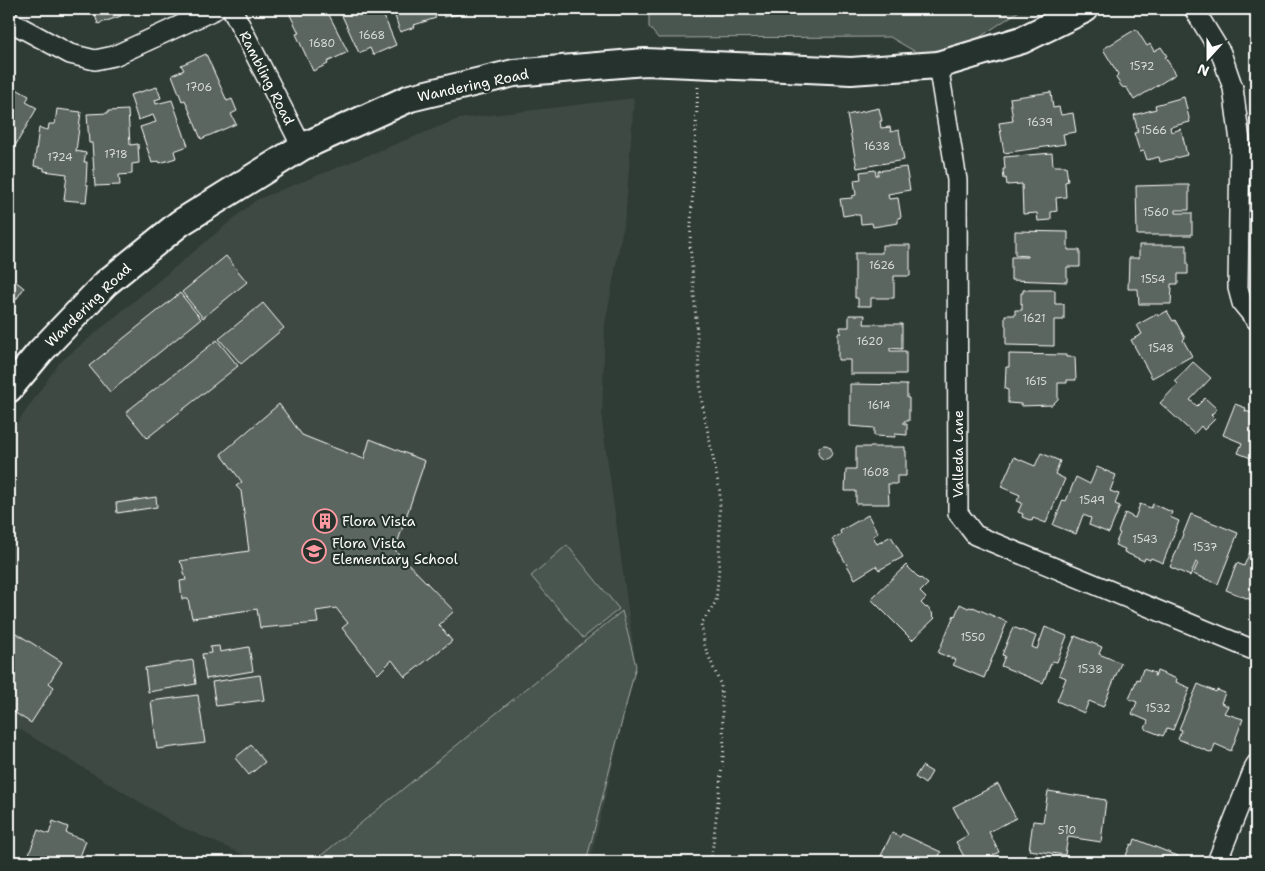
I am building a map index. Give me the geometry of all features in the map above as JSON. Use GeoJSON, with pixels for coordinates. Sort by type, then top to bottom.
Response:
{"type":"FeatureCollection","features":[{"type":"Feature","properties":{"kind":"street"},"geometry":{"type":"LineString","coordinates":[[9,21],[70,54],[95,60],[114,56],[216,9]]}},
{"type":"Feature","properties":{"kind":"street","name":"Rambling Road"},"geometry":{"type":"LineString","coordinates":[[232,9],[302,147]]}},
{"type":"Feature","properties":{"kind":"street","name":"Wandering Road"},"geometry":{"type":"LineString","coordinates":[[9,388],[40,352],[106,283],[180,223],[302,147],[410,98],[514,73],[645,62],[851,71],[938,65],[1022,40],[1085,9]]}},
{"type":"Feature","properties":{"kind":"street"},"geometry":{"type":"LineString","coordinates":[[1194,9],[1221,53],[1234,88],[1240,141],[1238,288],[1242,303],[1256,320]]}},
{"type":"Feature","properties":{"kind":"street","name":"Valleda Lane"},"geometry":{"type":"LineString","coordinates":[[938,65],[957,180],[958,513],[975,535],[1256,651]]}},
{"type":"Feature","properties":{"kind":"street"},"geometry":{"type":"LineString","coordinates":[[1217,862],[1256,764]]}},
{"type":"Feature","properties":{"kind":"path"},"geometry":{"type":"LineString","coordinates":[[699,64],[690,244],[701,398],[720,492],[720,567],[716,602],[701,624],[705,647],[721,686],[724,740],[711,862]]}},
{"type":"Feature","properties":{"kind":"shaded area"},"geometry":{"type":"Polygon","coordinates":[[[649,9],[1022,9],[938,65],[890,37],[658,38],[649,27],[649,9]]]}},
{"type":"Feature","properties":{"kind":"shaded area","name":"Flora Vista Elementary School"},"geometry":{"type":"Polygon","coordinates":[[[634,98],[626,211],[605,325],[602,420],[636,666],[590,862],[260,862],[181,827],[9,723],[9,435],[59,363],[256,200],[458,119],[634,98]]]}},
{"type":"Feature","properties":{"kind":"shaded area"},"geometry":{"type":"Polygon","coordinates":[[[567,545],[619,609],[583,638],[531,576],[567,545]]]}},
{"type":"Feature","properties":{"kind":"shaded area"},"geometry":{"type":"Polygon","coordinates":[[[622,611],[636,666],[586,862],[313,862],[622,611]]]}},
{"type":"Feature","properties":{"kind":"building"},"geometry":{"type":"Polygon","coordinates":[[[93,9],[119,9],[121,16],[98,24],[93,9]]]}},
{"type":"Feature","properties":{"kind":"building"},"geometry":{"type":"Polygon","coordinates":[[[298,9],[326,9],[348,52],[313,71],[296,34],[299,33],[289,13],[298,9]]]}},
{"type":"Feature","properties":{"kind":"building"},"geometry":{"type":"Polygon","coordinates":[[[339,9],[381,9],[396,45],[373,55],[370,48],[359,53],[339,9]]]}},
{"type":"Feature","properties":{"kind":"building"},"geometry":{"type":"Polygon","coordinates":[[[393,9],[433,9],[436,18],[400,32],[393,9]]]}},
{"type":"Feature","properties":{"kind":"building"},"geometry":{"type":"Polygon","coordinates":[[[443,9],[469,9],[460,11],[460,14],[444,17],[443,9]]]}},
{"type":"Feature","properties":{"kind":"building"},"geometry":{"type":"Polygon","coordinates":[[[1136,29],[1147,46],[1150,44],[1154,51],[1161,47],[1176,74],[1134,100],[1127,88],[1122,87],[1116,78],[1118,74],[1103,49],[1136,29]]]}},
{"type":"Feature","properties":{"kind":"building"},"geometry":{"type":"Polygon","coordinates":[[[206,54],[227,101],[232,99],[237,111],[231,114],[236,124],[201,139],[185,100],[182,101],[172,75],[184,70],[181,65],[206,54]]]}},
{"type":"Feature","properties":{"kind":"building"},"geometry":{"type":"Polygon","coordinates":[[[9,85],[29,96],[26,102],[37,108],[11,153],[9,152],[9,85]]]}},
{"type":"Feature","properties":{"kind":"building"},"geometry":{"type":"Polygon","coordinates":[[[157,87],[161,98],[155,100],[156,104],[172,100],[188,146],[174,151],[176,158],[160,163],[159,161],[152,163],[140,127],[156,122],[153,115],[138,120],[130,95],[157,87]]]}},
{"type":"Feature","properties":{"kind":"building"},"geometry":{"type":"Polygon","coordinates":[[[1051,92],[1053,108],[1059,107],[1061,115],[1073,113],[1076,132],[1063,134],[1065,144],[1004,153],[999,123],[1013,121],[1010,98],[1051,92]]]}},
{"type":"Feature","properties":{"kind":"building"},"geometry":{"type":"Polygon","coordinates":[[[1184,97],[1190,122],[1170,127],[1171,132],[1181,129],[1187,155],[1160,162],[1159,157],[1147,160],[1144,151],[1140,152],[1134,133],[1138,132],[1134,115],[1156,109],[1155,105],[1184,97]]]}},
{"type":"Feature","properties":{"kind":"building"},"geometry":{"type":"Polygon","coordinates":[[[879,108],[882,121],[880,121],[881,128],[890,127],[891,132],[899,130],[904,160],[857,168],[847,115],[879,108]]]}},
{"type":"Feature","properties":{"kind":"building"},"geometry":{"type":"Polygon","coordinates":[[[57,109],[81,112],[76,151],[86,153],[84,162],[87,162],[86,184],[88,185],[86,202],[64,200],[67,174],[44,171],[44,168],[34,166],[39,128],[48,130],[49,124],[55,124],[57,109]]]}},
{"type":"Feature","properties":{"kind":"building"},"geometry":{"type":"Polygon","coordinates":[[[128,110],[130,145],[138,144],[139,163],[132,164],[132,174],[119,175],[120,185],[95,186],[92,143],[89,143],[87,114],[128,110]]]}},
{"type":"Feature","properties":{"kind":"building"},"geometry":{"type":"Polygon","coordinates":[[[1052,153],[1053,166],[1066,166],[1068,181],[1065,182],[1066,197],[1056,198],[1057,211],[1051,212],[1051,220],[1038,221],[1037,213],[1023,214],[1022,184],[1007,185],[1006,178],[1004,179],[1004,157],[1052,153]]]}},
{"type":"Feature","properties":{"kind":"building"},"geometry":{"type":"Polygon","coordinates":[[[906,167],[910,190],[888,194],[889,199],[898,198],[901,217],[898,218],[898,223],[873,227],[872,223],[861,224],[860,215],[843,216],[840,199],[852,198],[852,196],[856,195],[854,180],[861,179],[860,172],[875,170],[876,175],[878,175],[878,171],[906,167]]]}},
{"type":"Feature","properties":{"kind":"building"},"geometry":{"type":"Polygon","coordinates":[[[1189,185],[1189,210],[1176,210],[1176,213],[1192,213],[1192,235],[1137,235],[1136,186],[1189,185]]]}},
{"type":"Feature","properties":{"kind":"building"},"geometry":{"type":"Polygon","coordinates":[[[1015,231],[1068,232],[1068,250],[1080,250],[1080,267],[1067,267],[1067,282],[1011,280],[1011,257],[1027,257],[1015,255],[1015,231]]]}},
{"type":"Feature","properties":{"kind":"building"},"geometry":{"type":"Polygon","coordinates":[[[882,245],[910,245],[910,276],[894,276],[894,298],[871,298],[871,306],[858,306],[858,298],[855,298],[855,253],[882,253],[882,245]]]}},
{"type":"Feature","properties":{"kind":"building"},"geometry":{"type":"Polygon","coordinates":[[[1139,245],[1187,245],[1188,274],[1178,274],[1178,284],[1171,284],[1171,304],[1139,304],[1138,289],[1128,289],[1129,258],[1139,258],[1139,245]]]}},
{"type":"Feature","properties":{"kind":"building"},"geometry":{"type":"Polygon","coordinates":[[[226,256],[247,282],[203,318],[182,292],[226,256]]]}},
{"type":"Feature","properties":{"kind":"building"},"geometry":{"type":"Polygon","coordinates":[[[9,276],[24,288],[13,304],[15,306],[9,315],[9,276]]]}},
{"type":"Feature","properties":{"kind":"building"},"geometry":{"type":"Polygon","coordinates":[[[1023,290],[1055,290],[1055,304],[1064,304],[1064,320],[1054,320],[1054,346],[1006,345],[1005,315],[1015,315],[1015,310],[1022,310],[1021,293],[1023,293],[1023,290]]]}},
{"type":"Feature","properties":{"kind":"building"},"geometry":{"type":"Polygon","coordinates":[[[180,293],[201,319],[110,392],[89,366],[180,293]]]}},
{"type":"Feature","properties":{"kind":"building"},"geometry":{"type":"Polygon","coordinates":[[[263,303],[284,328],[241,364],[219,339],[263,303]]]}},
{"type":"Feature","properties":{"kind":"building"},"geometry":{"type":"Polygon","coordinates":[[[1167,311],[1173,321],[1175,320],[1185,338],[1183,340],[1192,356],[1152,378],[1131,340],[1142,334],[1137,325],[1157,314],[1158,316],[1167,311]]]}},
{"type":"Feature","properties":{"kind":"building"},"geometry":{"type":"Polygon","coordinates":[[[849,315],[865,315],[864,324],[902,324],[902,349],[890,348],[890,351],[906,351],[906,374],[850,374],[850,360],[838,360],[838,333],[841,333],[840,327],[849,327],[849,315]]]}},
{"type":"Feature","properties":{"kind":"building"},"geometry":{"type":"Polygon","coordinates":[[[217,340],[238,366],[147,438],[126,412],[217,340]]]}},
{"type":"Feature","properties":{"kind":"building"},"geometry":{"type":"Polygon","coordinates":[[[1009,354],[1066,355],[1066,357],[1075,357],[1076,380],[1058,383],[1058,399],[1052,405],[1021,406],[1021,404],[1008,403],[1008,390],[1005,389],[1006,367],[1009,367],[1009,354]]]}},
{"type":"Feature","properties":{"kind":"building"},"geometry":{"type":"Polygon","coordinates":[[[1193,362],[1211,378],[1190,400],[1197,406],[1205,398],[1217,409],[1211,415],[1215,419],[1204,430],[1201,426],[1194,434],[1160,403],[1178,384],[1175,381],[1193,362]]]}},
{"type":"Feature","properties":{"kind":"building"},"geometry":{"type":"Polygon","coordinates":[[[850,384],[907,385],[909,421],[904,421],[904,424],[907,424],[907,435],[895,434],[895,437],[874,436],[874,428],[850,426],[850,384]]]}},
{"type":"Feature","properties":{"kind":"building","name":"Flora Vista"},"geometry":{"type":"Polygon","coordinates":[[[279,404],[302,435],[332,447],[364,459],[370,439],[425,461],[395,550],[454,611],[439,625],[452,641],[405,677],[392,660],[378,674],[342,628],[348,623],[336,608],[316,611],[318,623],[260,628],[257,609],[192,618],[188,599],[182,599],[180,581],[186,580],[182,564],[179,561],[249,551],[241,491],[236,486],[242,482],[221,454],[279,404]]]}},
{"type":"Feature","properties":{"kind":"building"},"geometry":{"type":"Polygon","coordinates":[[[1235,404],[1246,408],[1245,411],[1252,413],[1256,407],[1256,460],[1238,453],[1242,443],[1223,435],[1235,404]]]}},
{"type":"Feature","properties":{"kind":"building"},"geometry":{"type":"Polygon","coordinates":[[[822,445],[828,445],[832,452],[828,459],[822,459],[818,455],[818,449],[822,445]]]}},
{"type":"Feature","properties":{"kind":"building"},"geometry":{"type":"Polygon","coordinates":[[[856,447],[905,447],[906,476],[897,476],[897,484],[888,484],[889,504],[856,504],[856,491],[845,491],[846,469],[856,469],[856,447]]]}},
{"type":"Feature","properties":{"kind":"building"},"geometry":{"type":"Polygon","coordinates":[[[1041,453],[1060,461],[1055,474],[1065,479],[1046,523],[1033,518],[1032,521],[1022,517],[1023,514],[1018,512],[1022,503],[1017,501],[1020,495],[1001,487],[1014,457],[1035,466],[1041,453]]]}},
{"type":"Feature","properties":{"kind":"building"},"geometry":{"type":"Polygon","coordinates":[[[1097,467],[1116,475],[1110,491],[1119,494],[1115,504],[1120,506],[1109,533],[1089,525],[1091,518],[1083,515],[1076,534],[1053,525],[1063,500],[1066,501],[1076,477],[1090,484],[1097,467]]]}},
{"type":"Feature","properties":{"kind":"building"},"geometry":{"type":"Polygon","coordinates":[[[156,497],[157,507],[117,513],[116,503],[156,497]]]}},
{"type":"Feature","properties":{"kind":"building"},"geometry":{"type":"Polygon","coordinates":[[[1140,504],[1151,508],[1153,504],[1172,512],[1170,517],[1179,521],[1163,563],[1151,558],[1150,560],[1145,558],[1144,561],[1124,552],[1125,549],[1115,545],[1125,513],[1135,518],[1140,504]]]}},
{"type":"Feature","properties":{"kind":"building"},"geometry":{"type":"Polygon","coordinates":[[[1191,514],[1238,533],[1218,584],[1193,574],[1198,563],[1196,562],[1190,576],[1170,567],[1191,514]]]}},
{"type":"Feature","properties":{"kind":"building"},"geometry":{"type":"Polygon","coordinates":[[[868,515],[878,533],[873,536],[877,544],[891,536],[903,557],[879,570],[876,566],[855,579],[832,539],[841,534],[840,531],[868,515]]]}},
{"type":"Feature","properties":{"kind":"building"},"geometry":{"type":"Polygon","coordinates":[[[1254,542],[1256,542],[1256,595],[1254,601],[1226,590],[1237,563],[1244,566],[1254,542]]]}},
{"type":"Feature","properties":{"kind":"building"},"geometry":{"type":"Polygon","coordinates":[[[906,565],[928,584],[920,592],[926,598],[921,603],[927,607],[935,618],[912,640],[871,599],[906,565]]]}},
{"type":"Feature","properties":{"kind":"building"},"geometry":{"type":"Polygon","coordinates":[[[960,604],[968,608],[973,607],[1007,622],[984,678],[953,665],[956,660],[938,653],[960,604]]]}},
{"type":"Feature","properties":{"kind":"building"},"geometry":{"type":"Polygon","coordinates":[[[1013,627],[1036,636],[1032,647],[1037,649],[1045,627],[1067,636],[1057,662],[1052,661],[1043,683],[1001,666],[1005,656],[1002,655],[1013,627]]]}},
{"type":"Feature","properties":{"kind":"building"},"geometry":{"type":"Polygon","coordinates":[[[11,630],[62,662],[49,683],[54,687],[31,723],[9,709],[9,634],[11,630]]]}},
{"type":"Feature","properties":{"kind":"building"},"geometry":{"type":"Polygon","coordinates":[[[1075,636],[1102,647],[1099,654],[1121,663],[1103,707],[1089,701],[1084,713],[1057,701],[1066,678],[1059,675],[1075,636]]]}},
{"type":"Feature","properties":{"kind":"building"},"geometry":{"type":"Polygon","coordinates":[[[219,646],[220,652],[249,647],[253,671],[206,679],[202,654],[211,653],[210,647],[219,646]]]}},
{"type":"Feature","properties":{"kind":"building"},"geometry":{"type":"Polygon","coordinates":[[[193,660],[196,684],[148,692],[145,668],[193,660]]]}},
{"type":"Feature","properties":{"kind":"building"},"geometry":{"type":"Polygon","coordinates":[[[1143,669],[1155,673],[1154,676],[1157,671],[1177,679],[1176,682],[1190,688],[1173,730],[1167,728],[1163,736],[1145,729],[1148,721],[1132,714],[1137,702],[1129,699],[1143,669]]]}},
{"type":"Feature","properties":{"kind":"building"},"geometry":{"type":"Polygon","coordinates":[[[260,675],[264,700],[216,706],[212,682],[260,675]]]}},
{"type":"Feature","properties":{"kind":"building"},"geometry":{"type":"Polygon","coordinates":[[[1198,684],[1216,692],[1217,690],[1225,693],[1221,703],[1228,706],[1224,713],[1243,719],[1231,751],[1215,744],[1212,753],[1178,739],[1182,730],[1179,729],[1198,684]]]}},
{"type":"Feature","properties":{"kind":"building"},"geometry":{"type":"Polygon","coordinates":[[[198,695],[205,743],[157,749],[151,701],[198,695]]]}},
{"type":"Feature","properties":{"kind":"building"},"geometry":{"type":"Polygon","coordinates":[[[251,745],[265,762],[249,775],[235,758],[251,745]]]}},
{"type":"Feature","properties":{"kind":"building"},"geometry":{"type":"Polygon","coordinates":[[[922,766],[932,772],[925,784],[915,777],[922,766]]]}},
{"type":"Feature","properties":{"kind":"building"},"geometry":{"type":"Polygon","coordinates":[[[998,784],[1016,818],[989,832],[999,852],[981,862],[967,862],[956,842],[968,835],[953,807],[998,784]]]}},
{"type":"Feature","properties":{"kind":"building"},"geometry":{"type":"Polygon","coordinates":[[[1048,791],[1106,800],[1101,842],[1068,837],[1065,855],[1029,850],[1033,821],[1043,822],[1048,791]]]}},
{"type":"Feature","properties":{"kind":"building"},"geometry":{"type":"Polygon","coordinates":[[[53,821],[68,827],[66,833],[86,841],[78,862],[26,862],[38,830],[49,834],[53,821]]]}},
{"type":"Feature","properties":{"kind":"building"},"geometry":{"type":"Polygon","coordinates":[[[892,833],[900,837],[902,834],[941,852],[936,862],[878,862],[892,833]]]}},
{"type":"Feature","properties":{"kind":"building"},"geometry":{"type":"Polygon","coordinates":[[[1135,839],[1178,856],[1176,862],[1123,862],[1135,839]]]}},
{"type":"Feature","properties":{"kind":"place","name":"Flora Vista"},"geometry":{"type":"Point","coordinates":[325,521]}},
{"type":"Feature","properties":{"kind":"place","name":"Flora Vista Elementary School"},"geometry":{"type":"Point","coordinates":[314,551]}}]}
